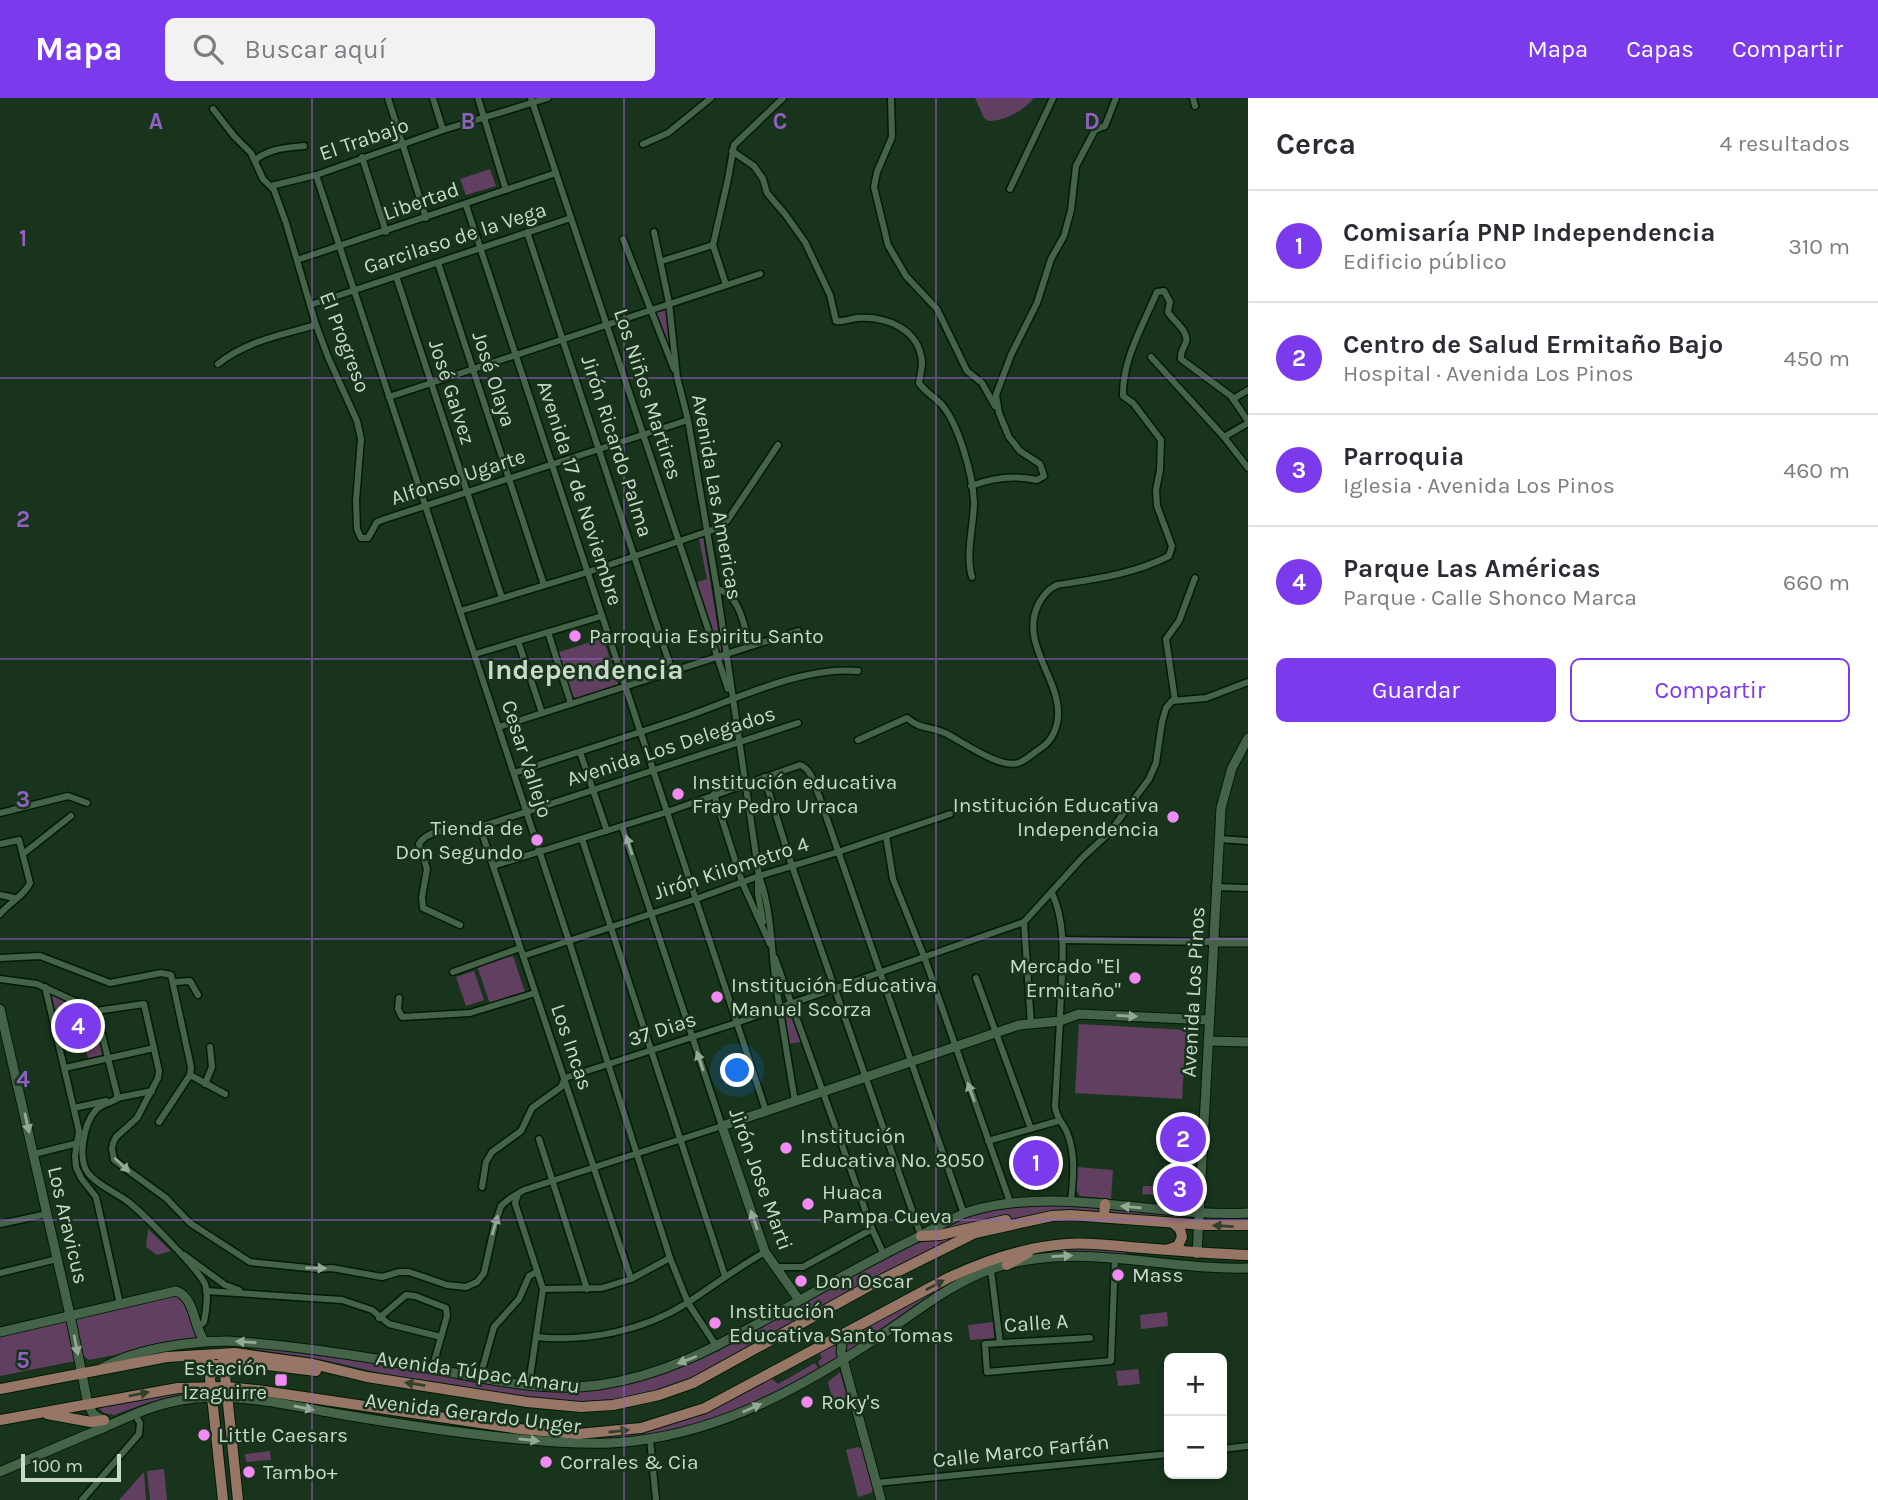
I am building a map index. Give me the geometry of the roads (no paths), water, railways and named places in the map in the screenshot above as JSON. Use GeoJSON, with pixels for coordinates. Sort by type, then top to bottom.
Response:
{"type":"FeatureCollection","features":[{"type":"Feature","properties":{"kind":"main road"},"geometry":{"type":"LineString","coordinates":[[1104,1216],[1105,1205]]}},
{"type":"Feature","properties":{"kind":"main road"},"geometry":{"type":"LineString","coordinates":[[921,1236],[940,1235],[992,1221],[1052,1216]]}},
{"type":"Feature","properties":{"kind":"main road","name":"Avenida Túpac Amaru"},"geometry":{"type":"LineString","coordinates":[[0,1388],[100,1369],[190,1356],[240,1354],[313,1364],[367,1377],[559,1406],[613,1405],[649,1398],[693,1383],[947,1245],[975,1233],[1052,1216],[1104,1216],[1199,1225],[1248,1226]]}},
{"type":"Feature","properties":{"kind":"main road"},"geometry":{"type":"LineString","coordinates":[[1161,1250],[1175,1248],[1182,1239],[1179,1228],[1168,1222]]}},
{"type":"Feature","properties":{"kind":"main road"},"geometry":{"type":"LineString","coordinates":[[0,1420],[157,1391],[227,1392],[578,1434],[641,1428],[705,1408],[985,1261],[1038,1248],[1081,1244],[1197,1254],[1248,1255]]}},
{"type":"Feature","properties":{"kind":"main road"},"geometry":{"type":"LineString","coordinates":[[1007,1265],[1038,1248]]}},
{"type":"Feature","properties":{"kind":"main road"},"geometry":{"type":"LineString","coordinates":[[190,1356],[204,1359],[224,1374],[238,1496]]}},
{"type":"Feature","properties":{"kind":"main road"},"geometry":{"type":"LineString","coordinates":[[222,1496],[211,1376],[216,1366],[234,1361],[367,1377]]}},
{"type":"Feature","properties":{"kind":"main road"},"geometry":{"type":"LineString","coordinates":[[37,1413],[91,1422],[104,1420]]}},
{"type":"Feature","properties":{"kind":"main road"},"geometry":{"type":"LineString","coordinates":[[222,1496],[224,1489],[231,1486],[238,1496]]}},
{"type":"Feature","properties":{"kind":"street"},"geometry":{"type":"LineString","coordinates":[[400,98],[389,100],[426,218]]}},
{"type":"Feature","properties":{"kind":"street"},"geometry":{"type":"LineString","coordinates":[[433,98],[443,130]]}},
{"type":"Feature","properties":{"kind":"street"},"geometry":{"type":"LineString","coordinates":[[478,98],[506,190]]}},
{"type":"Feature","properties":{"kind":"street","name":"El Trabajo"},"geometry":{"type":"LineString","coordinates":[[271,186],[316,174],[532,100],[548,98]]}},
{"type":"Feature","properties":{"kind":"street"},"geometry":{"type":"LineString","coordinates":[[643,144],[668,133],[711,98]]}},
{"type":"Feature","properties":{"kind":"street"},"geometry":{"type":"LineString","coordinates":[[726,285],[713,245],[729,179],[732,151],[738,138],[783,98]]}},
{"type":"Feature","properties":{"kind":"street"},"geometry":{"type":"LineString","coordinates":[[891,98],[892,137],[877,172],[874,187],[888,245],[906,276],[937,309],[967,371],[982,383],[990,394],[1009,437],[1020,451],[1040,464],[1044,476],[1037,480],[993,479],[971,486]]}},
{"type":"Feature","properties":{"kind":"street"},"geometry":{"type":"LineString","coordinates":[[1010,189],[1052,98]]}},
{"type":"Feature","properties":{"kind":"street"},"geometry":{"type":"LineString","coordinates":[[1002,424],[996,395],[1001,377],[1037,303],[1045,273],[1064,236],[1071,210],[1076,166],[1095,130],[1105,126],[1116,98]]}},
{"type":"Feature","properties":{"kind":"street","name":"Los Niños Martires"},"geometry":{"type":"LineString","coordinates":[[532,100],[732,701]]}},
{"type":"Feature","properties":{"kind":"street","name":"El Progreso"},"geometry":{"type":"LineString","coordinates":[[214,109],[255,160],[263,179],[271,186],[286,223],[316,325],[360,430],[357,522],[360,536],[368,538]]}},
{"type":"Feature","properties":{"kind":"street"},"geometry":{"type":"LineString","coordinates":[[255,160],[275,149],[304,146]]}},
{"type":"Feature","properties":{"kind":"street"},"geometry":{"type":"LineString","coordinates":[[732,151],[754,166],[767,193],[805,242],[830,295],[836,321],[859,318],[888,322],[905,328],[920,351],[922,364],[919,383],[944,407],[965,457],[974,499],[972,577]]}},
{"type":"Feature","properties":{"kind":"street"},"geometry":{"type":"LineString","coordinates":[[362,157],[386,232]]}},
{"type":"Feature","properties":{"kind":"street","name":"Libertad"},"geometry":{"type":"LineString","coordinates":[[297,260],[556,173]]}},
{"type":"Feature","properties":{"kind":"street","name":"Cesar Vallejo"},"geometry":{"type":"LineString","coordinates":[[316,174],[514,772],[670,1258],[688,1303],[718,1347]]}},
{"type":"Feature","properties":{"kind":"street","name":"Avenida 17 de Noviembre"},"geometry":{"type":"LineString","coordinates":[[466,205],[766,1111]]}},
{"type":"Feature","properties":{"kind":"street","name":"Garcilaso de la Vega"},"geometry":{"type":"LineString","coordinates":[[310,305],[571,218]]}},
{"type":"Feature","properties":{"kind":"street","name":"Jirón Ricardo Palma"},"geometry":{"type":"LineString","coordinates":[[527,232],[672,671]]}},
{"type":"Feature","properties":{"kind":"street","name":"Avenida Las Americas"},"geometry":{"type":"LineString","coordinates":[[654,232],[662,261],[677,377],[688,420],[717,589],[737,743],[759,876],[768,911],[779,1008],[795,1101]]}},
{"type":"Feature","properties":{"kind":"street"},"geometry":{"type":"LineString","coordinates":[[623,239],[677,377]]}},
{"type":"Feature","properties":{"kind":"street"},"geometry":{"type":"LineString","coordinates":[[662,261],[713,245]]}},
{"type":"Feature","properties":{"kind":"street","name":"José Olaya"},"geometry":{"type":"LineString","coordinates":[[438,263],[544,585]]}},
{"type":"Feature","properties":{"kind":"street"},"geometry":{"type":"LineString","coordinates":[[389,397],[760,274]]}},
{"type":"Feature","properties":{"kind":"street","name":"José Galvez"},"geometry":{"type":"LineString","coordinates":[[396,275],[502,598]]}},
{"type":"Feature","properties":{"kind":"street"},"geometry":{"type":"LineString","coordinates":[[859,740],[907,718],[916,727],[938,730],[992,758],[1012,764],[1024,761],[1052,738],[1059,711],[1034,635],[1034,618],[1040,601],[1057,585],[1152,565],[1169,556],[1172,546],[1157,506],[1161,440],[1133,403],[1123,396],[1122,385],[1128,363],[1157,292],[1164,291],[1170,302],[1168,312],[1187,338],[1181,351],[1181,359],[1233,399],[1248,422],[1224,437]]}},
{"type":"Feature","properties":{"kind":"street"},"geometry":{"type":"LineString","coordinates":[[218,364],[239,349],[264,339],[316,325]]}},
{"type":"Feature","properties":{"kind":"street"},"geometry":{"type":"LineString","coordinates":[[1151,357],[1164,375],[1224,437],[1248,468]]}},
{"type":"Feature","properties":{"kind":"street"},"geometry":{"type":"LineString","coordinates":[[1233,399],[1248,390]]}},
{"type":"Feature","properties":{"kind":"street","name":"Alfonso Ugarte"},"geometry":{"type":"LineString","coordinates":[[368,538],[378,521],[688,420]]}},
{"type":"Feature","properties":{"kind":"street"},"geometry":{"type":"LineString","coordinates":[[460,611],[707,532],[726,521],[778,445]]}},
{"type":"Feature","properties":{"kind":"street"},"geometry":{"type":"LineString","coordinates":[[1175,700],[1166,639],[1179,621],[1195,578]]}},
{"type":"Feature","properties":{"kind":"street"},"geometry":{"type":"LineString","coordinates":[[717,589],[733,597],[750,646]]}},
{"type":"Feature","properties":{"kind":"street"},"geometry":{"type":"LineString","coordinates":[[475,654],[602,616]]}},
{"type":"Feature","properties":{"kind":"street"},"geometry":{"type":"LineString","coordinates":[[499,727],[797,631]]}},
{"type":"Feature","properties":{"kind":"street"},"geometry":{"type":"LineString","coordinates":[[548,632],[571,705]]}},
{"type":"Feature","properties":{"kind":"street"},"geometry":{"type":"LineString","coordinates":[[518,641],[542,713]]}},
{"type":"Feature","properties":{"kind":"street"},"geometry":{"type":"LineString","coordinates":[[514,772],[640,733],[803,677],[834,670],[858,671]]}},
{"type":"Feature","properties":{"kind":"street"},"geometry":{"type":"LineString","coordinates":[[1031,1024],[1024,922],[1123,816],[1149,779],[1156,763],[1159,733],[1166,708],[1175,700],[1206,698],[1248,682]]}},
{"type":"Feature","properties":{"kind":"street","name":"Avenida Los Delegados"},"geometry":{"type":"LineString","coordinates":[[460,925],[423,908],[422,897],[427,869],[419,844],[421,839],[451,830],[480,827],[798,723]]}},
{"type":"Feature","properties":{"kind":"street","name":"Avenida Los Pinos"},"geometry":{"type":"LineString","coordinates":[[1197,1254],[1219,839],[1225,788],[1239,752],[1248,738]]}},
{"type":"Feature","properties":{"kind":"street"},"geometry":{"type":"LineString","coordinates":[[580,752],[607,831]]}},
{"type":"Feature","properties":{"kind":"street"},"geometry":{"type":"LineString","coordinates":[[493,866],[667,812],[800,765],[808,770],[964,1214]]}},
{"type":"Feature","properties":{"kind":"street"},"geometry":{"type":"LineString","coordinates":[[764,777],[792,866],[921,1236]]}},
{"type":"Feature","properties":{"kind":"street"},"geometry":{"type":"LineString","coordinates":[[714,794],[742,883],[772,948],[793,1003],[872,1229],[884,1255]]}},
{"type":"Feature","properties":{"kind":"street"},"geometry":{"type":"LineString","coordinates":[[0,813],[68,796],[87,803]]}},
{"type":"Feature","properties":{"kind":"street","name":"Jirón Kilometro 4"},"geometry":{"type":"LineString","coordinates":[[523,956],[950,814]]}},
{"type":"Feature","properties":{"kind":"street"},"geometry":{"type":"LineString","coordinates":[[23,854],[71,816]]}},
{"type":"Feature","properties":{"kind":"street","name":"Jirón Jose Marti"},"geometry":{"type":"LineString","coordinates":[[622,825],[765,1252],[799,1300]]}},
{"type":"Feature","properties":{"kind":"street","name":"Los Incas"},"geometry":{"type":"LineString","coordinates":[[480,827],[631,1279]]}},
{"type":"Feature","properties":{"kind":"street"},"geometry":{"type":"LineString","coordinates":[[886,836],[893,879],[925,959],[1010,1202]]}},
{"type":"Feature","properties":{"kind":"street"},"geometry":{"type":"LineString","coordinates":[[582,839],[725,1276]]}},
{"type":"Feature","properties":{"kind":"street"},"geometry":{"type":"LineString","coordinates":[[1219,839],[1248,841]]}},
{"type":"Feature","properties":{"kind":"street"},"geometry":{"type":"LineString","coordinates":[[0,844],[19,840],[29,886],[0,914]]}},
{"type":"Feature","properties":{"kind":"street"},"geometry":{"type":"LineString","coordinates":[[1215,887],[1248,888]]}},
{"type":"Feature","properties":{"kind":"street"},"geometry":{"type":"LineString","coordinates":[[1052,893],[1057,903],[1062,940],[1055,1106],[1058,1121],[1064,1125],[1073,1152],[1071,1202]]}},
{"type":"Feature","properties":{"kind":"street"},"geometry":{"type":"LineString","coordinates":[[0,895],[15,898]]}},
{"type":"Feature","properties":{"kind":"street","name":"37 Dias"},"geometry":{"type":"LineString","coordinates":[[482,1187],[486,1162],[492,1152],[521,1131],[532,1108],[561,1087],[565,1078],[925,959],[1024,922]]}},
{"type":"Feature","properties":{"kind":"street"},"geometry":{"type":"LineString","coordinates":[[1062,940],[1248,942]]}},
{"type":"Feature","properties":{"kind":"street"},"geometry":{"type":"LineString","coordinates":[[453,972],[520,948]]}},
{"type":"Feature","properties":{"kind":"street"},"geometry":{"type":"LineString","coordinates":[[0,958],[40,956],[110,983],[161,973],[172,975],[191,1067],[190,1075],[159,1122]]}},
{"type":"Feature","properties":{"kind":"street"},"geometry":{"type":"LineString","coordinates":[[976,978],[1031,1129]]}},
{"type":"Feature","properties":{"kind":"street"},"geometry":{"type":"LineString","coordinates":[[0,979],[45,987],[96,1011],[144,1004],[159,1071],[152,1091],[136,1118],[116,1137],[112,1149],[114,1160],[166,1198],[190,1223],[250,1262],[332,1268],[382,1277],[409,1272],[447,1285],[466,1287],[477,1282],[484,1273],[501,1206],[518,1194],[552,1181],[637,1155],[996,1032],[1079,1014],[1209,1020]]}},
{"type":"Feature","properties":{"kind":"street"},"geometry":{"type":"LineString","coordinates":[[175,982],[190,981],[198,995]]}},
{"type":"Feature","properties":{"kind":"street"},"geometry":{"type":"LineString","coordinates":[[45,987],[74,1108],[78,1143],[75,1161],[81,1178],[96,1197],[120,1304]]}},
{"type":"Feature","properties":{"kind":"street"},"geometry":{"type":"LineString","coordinates":[[399,998],[398,1010],[402,1017],[470,1013],[535,993]]}},
{"type":"Feature","properties":{"kind":"street","name":"Los Aravicus"},"geometry":{"type":"LineString","coordinates":[[0,1009],[2,1028],[34,1154],[88,1404]]}},
{"type":"Feature","properties":{"kind":"street"},"geometry":{"type":"LineString","coordinates":[[96,1011],[118,1098]]}},
{"type":"Feature","properties":{"kind":"street"},"geometry":{"type":"LineString","coordinates":[[1208,1041],[1248,1042]]}},
{"type":"Feature","properties":{"kind":"street"},"geometry":{"type":"LineString","coordinates":[[205,1084],[212,1067],[210,1047]]}},
{"type":"Feature","properties":{"kind":"street"},"geometry":{"type":"LineString","coordinates":[[65,1068],[154,1048]]}},
{"type":"Feature","properties":{"kind":"street"},"geometry":{"type":"LineString","coordinates":[[190,1075],[225,1094]]}},
{"type":"Feature","properties":{"kind":"street"},"geometry":{"type":"LineString","coordinates":[[74,1108],[152,1091]]}},
{"type":"Feature","properties":{"kind":"street"},"geometry":{"type":"LineString","coordinates":[[118,1098],[98,1108],[90,1119],[83,1154],[85,1169],[93,1178],[134,1206],[200,1277],[206,1292],[205,1320],[198,1327]]}},
{"type":"Feature","properties":{"kind":"street"},"geometry":{"type":"LineString","coordinates":[[988,1141],[1058,1121]]}},
{"type":"Feature","properties":{"kind":"street"},"geometry":{"type":"LineString","coordinates":[[539,1139],[587,1289]]}},
{"type":"Feature","properties":{"kind":"street"},"geometry":{"type":"LineString","coordinates":[[34,1154],[78,1143]]}},
{"type":"Feature","properties":{"kind":"street"},"geometry":{"type":"LineString","coordinates":[[518,1194],[515,1203],[543,1289],[529,1384]]}},
{"type":"Feature","properties":{"kind":"street"},"geometry":{"type":"LineString","coordinates":[[100,1369],[135,1355],[205,1342],[260,1343],[529,1384],[579,1387],[634,1379],[692,1359],[964,1214],[1010,1202],[1071,1202],[1248,1213]]}},
{"type":"Feature","properties":{"kind":"street"},"geometry":{"type":"LineString","coordinates":[[0,1224],[47,1214]]}},
{"type":"Feature","properties":{"kind":"street"},"geometry":{"type":"LineString","coordinates":[[776,1267],[803,1266],[872,1229]]}},
{"type":"Feature","properties":{"kind":"street"},"geometry":{"type":"LineString","coordinates":[[171,1245],[228,1286],[253,1293]]}},
{"type":"Feature","properties":{"kind":"street"},"geometry":{"type":"LineString","coordinates":[[536,1336],[578,1338],[626,1329],[656,1319],[688,1303],[765,1252]]}},
{"type":"Feature","properties":{"kind":"street","name":"Avenida Gerardo Unger"},"geometry":{"type":"LineString","coordinates":[[227,1392],[418,1427],[542,1441],[597,1444],[650,1439],[706,1426],[743,1413],[804,1385],[842,1357],[949,1291],[1007,1265],[1069,1255],[1194,1267],[1248,1268]]}},
{"type":"Feature","properties":{"kind":"street"},"geometry":{"type":"LineString","coordinates":[[543,1289],[602,1288],[631,1279],[670,1258]]}},
{"type":"Feature","properties":{"kind":"street","name":"Calle A"},"geometry":{"type":"LineString","coordinates":[[1090,1338],[985,1344],[987,1372],[1111,1361],[1115,1258]]}},
{"type":"Feature","properties":{"kind":"street"},"geometry":{"type":"LineString","coordinates":[[0,1273],[57,1259]]}},
{"type":"Feature","properties":{"kind":"street"},"geometry":{"type":"LineString","coordinates":[[991,1270],[1000,1343]]}},
{"type":"Feature","properties":{"kind":"street"},"geometry":{"type":"LineString","coordinates":[[480,1377],[496,1324],[519,1299],[529,1276],[537,1272]]}},
{"type":"Feature","properties":{"kind":"street"},"geometry":{"type":"LineString","coordinates":[[0,1332],[179,1292],[187,1300],[205,1342]]}},
{"type":"Feature","properties":{"kind":"street"},"geometry":{"type":"LineString","coordinates":[[206,1292],[342,1300],[366,1308],[394,1325],[441,1337]]}},
{"type":"Feature","properties":{"kind":"street"},"geometry":{"type":"LineString","coordinates":[[379,1318],[406,1295],[446,1308],[447,1316],[432,1369]]}},
{"type":"Feature","properties":{"kind":"street"},"geometry":{"type":"LineString","coordinates":[[844,1335],[840,1346],[842,1357],[881,1500]]}},
{"type":"Feature","properties":{"kind":"street"},"geometry":{"type":"LineString","coordinates":[[828,1343],[836,1345],[842,1357]]}},
{"type":"Feature","properties":{"kind":"street"},"geometry":{"type":"LineString","coordinates":[[0,1472],[130,1415],[212,1392]]}},
{"type":"Feature","properties":{"kind":"street"},"geometry":{"type":"LineString","coordinates":[[82,1500],[139,1434],[140,1423],[130,1415],[104,1420],[93,1414],[88,1404]]}},
{"type":"Feature","properties":{"kind":"street"},"geometry":{"type":"LineString","coordinates":[[650,1439],[656,1500]]}},
{"type":"Feature","properties":{"kind":"street"},"geometry":{"type":"LineString","coordinates":[[1227,1448],[1248,1446]]}},
{"type":"Feature","properties":{"kind":"street","name":"Calle Marco Farfán"},"geometry":{"type":"LineString","coordinates":[[876,1483],[1164,1454]]}},
{"type":"Feature","properties":{"kind":"place","name":"Parroquia Espiritu Santo"},"geometry":{"type":"Point","coordinates":[575,636]}},
{"type":"Feature","properties":{"kind":"place","name":"Institución educativa Fray Pedro Urraca"},"geometry":{"type":"Point","coordinates":[678,794]}},
{"type":"Feature","properties":{"kind":"place","name":"Institución Educativa Independencia"},"geometry":{"type":"Point","coordinates":[1173,817]}},
{"type":"Feature","properties":{"kind":"place","name":"Tienda de Don Segundo"},"geometry":{"type":"Point","coordinates":[537,840]}},
{"type":"Feature","properties":{"kind":"place","name":"Mercado \"El Ermitaño\""},"geometry":{"type":"Point","coordinates":[1135,978]}},
{"type":"Feature","properties":{"kind":"place","name":"Institución Educativa Manuel Scorza"},"geometry":{"type":"Point","coordinates":[717,997]}},
{"type":"Feature","properties":{"kind":"place","name":"Parque Las Américas"},"geometry":{"type":"Point","coordinates":[78,1026]}},
{"type":"Feature","properties":{"kind":"place","name":"Centro de Salud Ermitaño Bajo"},"geometry":{"type":"Point","coordinates":[1183,1139]}},
{"type":"Feature","properties":{"kind":"place","name":"Institución Educativa No. 3050"},"geometry":{"type":"Point","coordinates":[786,1148]}},
{"type":"Feature","properties":{"kind":"place","name":"Comisaría PNP Independencia"},"geometry":{"type":"Point","coordinates":[1036,1163]}},
{"type":"Feature","properties":{"kind":"place","name":"Parroquia"},"geometry":{"type":"Point","coordinates":[1180,1189]}},
{"type":"Feature","properties":{"kind":"place","name":"Huaca Pampa Cueva"},"geometry":{"type":"Point","coordinates":[808,1204]}},
{"type":"Feature","properties":{"kind":"place","name":"Mass"},"geometry":{"type":"Point","coordinates":[1118,1275]}},
{"type":"Feature","properties":{"kind":"place","name":"Don Oscar"},"geometry":{"type":"Point","coordinates":[801,1281]}},
{"type":"Feature","properties":{"kind":"place","name":"Institución Educativa Santo Tomas"},"geometry":{"type":"Point","coordinates":[715,1323]}},
{"type":"Feature","properties":{"kind":"place","name":"Estación Izaguirre"},"geometry":{"type":"Point","coordinates":[281,1380]}},
{"type":"Feature","properties":{"kind":"place","name":"Roky's"},"geometry":{"type":"Point","coordinates":[807,1402]}},
{"type":"Feature","properties":{"kind":"place","name":"Little Caesars"},"geometry":{"type":"Point","coordinates":[204,1435]}},
{"type":"Feature","properties":{"kind":"place","name":"Corrales & Cia"},"geometry":{"type":"Point","coordinates":[546,1462]}},
{"type":"Feature","properties":{"kind":"place","name":"Tambo+"},"geometry":{"type":"Point","coordinates":[249,1472]}},
{"type":"Feature","properties":{"kind":"district","name":"Independencia"},"geometry":{"type":"Point","coordinates":[585,669]}}]}
